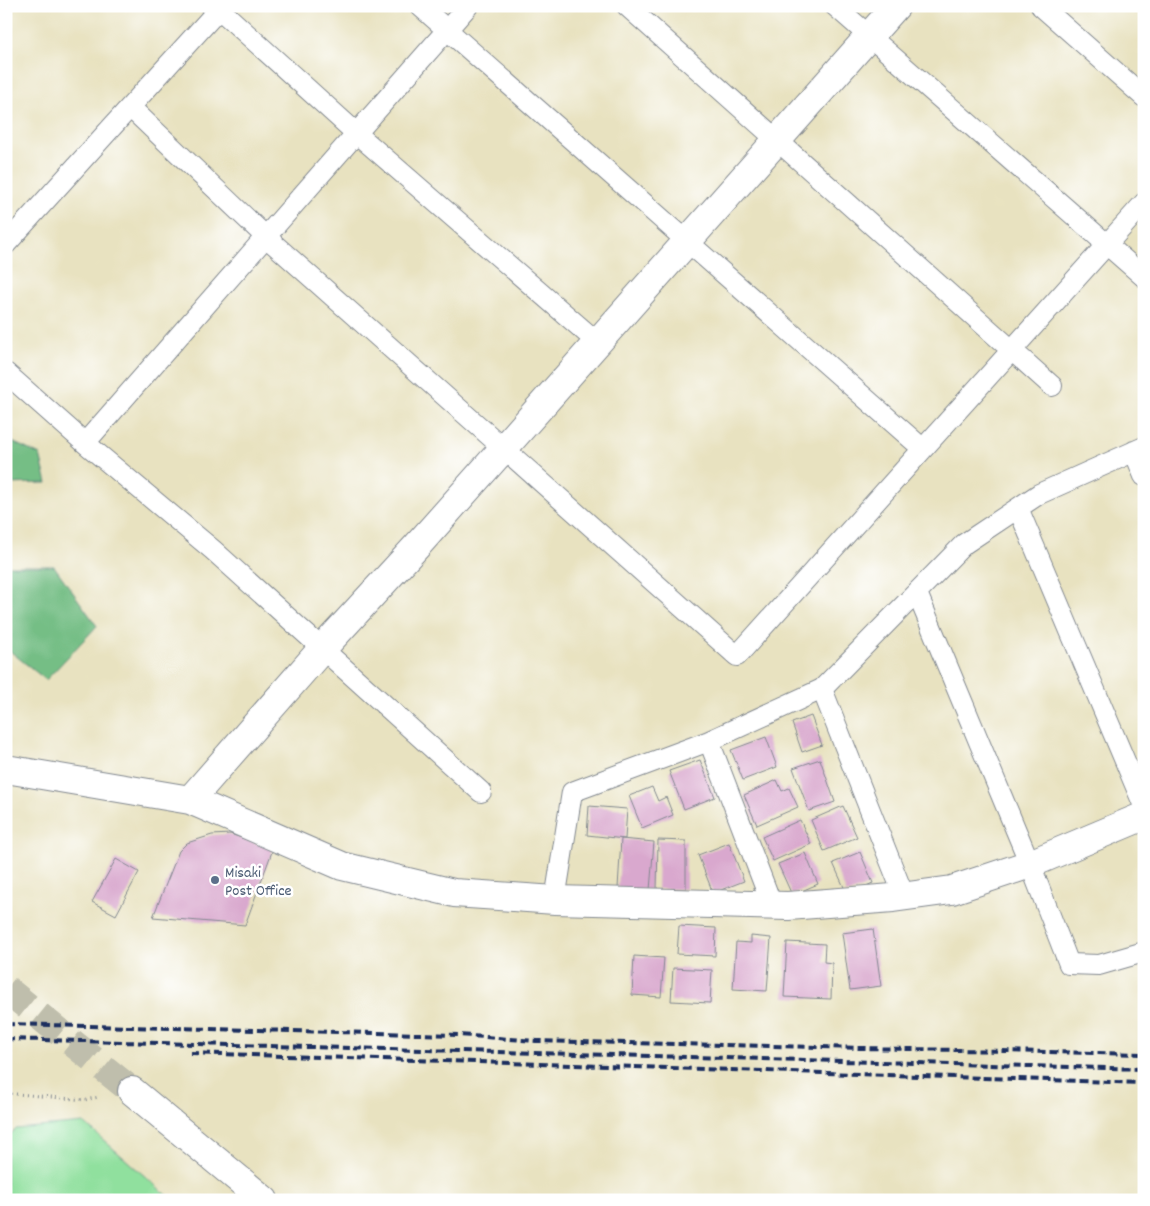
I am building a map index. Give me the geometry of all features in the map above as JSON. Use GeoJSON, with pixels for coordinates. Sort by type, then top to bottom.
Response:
{"type":"FeatureCollection","features":[{"type":"Feature","properties":{"kind":"street"},"geometry":{"type":"LineString","coordinates":[[420,6],[923,449]]}},
{"type":"Feature","properties":{"kind":"street"},"geometry":{"type":"LineString","coordinates":[[85,443],[468,6]]}},
{"type":"Feature","properties":{"kind":"street"},"geometry":{"type":"LineString","coordinates":[[627,6],[1052,386]]}},
{"type":"Feature","properties":{"kind":"street"},"geometry":{"type":"LineString","coordinates":[[835,6],[1144,277]]}},
{"type":"Feature","properties":{"kind":"street"},"geometry":{"type":"LineString","coordinates":[[190,800],[322,649],[688,242],[896,6]]}},
{"type":"Feature","properties":{"kind":"street"},"geometry":{"type":"LineString","coordinates":[[1041,6],[1144,97]]}},
{"type":"Feature","properties":{"kind":"street"},"geometry":{"type":"LineString","coordinates":[[6,244],[218,8],[356,133],[597,342]]}},
{"type":"Feature","properties":{"kind":"street"},"geometry":{"type":"LineString","coordinates":[[130,107],[266,237],[737,656],[1144,204]]}},
{"type":"Feature","properties":{"kind":"street"},"geometry":{"type":"LineString","coordinates":[[6,373],[85,443],[212,550],[481,792]]}},
{"type":"Feature","properties":{"kind":"street"},"geometry":{"type":"LineString","coordinates":[[555,900],[572,792],[709,740],[822,689],[964,544],[1039,494],[1139,449],[1144,476]]}},
{"type":"Feature","properties":{"kind":"street"},"geometry":{"type":"LineString","coordinates":[[1018,508],[1144,806]]}},
{"type":"Feature","properties":{"kind":"street"},"geometry":{"type":"LineString","coordinates":[[917,593],[1030,864],[1069,964],[1099,965],[1144,952]]}},
{"type":"Feature","properties":{"kind":"street"},"geometry":{"type":"LineString","coordinates":[[822,689],[904,896]]}},
{"type":"Feature","properties":{"kind":"street"},"geometry":{"type":"LineString","coordinates":[[709,740],[772,905]]}},
{"type":"Feature","properties":{"kind":"street"},"geometry":{"type":"LineString","coordinates":[[6,769],[190,800],[342,866],[454,893],[555,900],[797,905],[952,890],[1030,864],[1144,816]]}},
{"type":"Feature","properties":{"kind":"street"},"geometry":{"type":"LineString","coordinates":[[132,1090],[264,1200]]}},
{"type":"Feature","properties":{"kind":"path"},"geometry":{"type":"LineString","coordinates":[[6,1093],[85,1100],[99,1097]]}},
{"type":"Feature","properties":{"kind":"green space"},"geometry":{"type":"Polygon","coordinates":[[[6,439],[40,455],[47,483],[6,484],[6,439]]]}},
{"type":"Feature","properties":{"kind":"green space"},"geometry":{"type":"Polygon","coordinates":[[[6,566],[54,566],[97,626],[46,680],[6,648],[6,566]]]}},
{"type":"Feature","properties":{"kind":"green space"},"geometry":{"type":"Polygon","coordinates":[[[84,1123],[172,1200],[6,1200],[6,1139],[16,1129],[84,1123]]]}},
{"type":"Feature","properties":{"kind":"building"},"geometry":{"type":"Polygon","coordinates":[[[811,716],[822,745],[802,752],[792,723],[811,716]]]}},
{"type":"Feature","properties":{"kind":"building"},"geometry":{"type":"Polygon","coordinates":[[[766,737],[777,767],[743,780],[731,750],[766,737]]]}},
{"type":"Feature","properties":{"kind":"building"},"geometry":{"type":"Polygon","coordinates":[[[820,759],[835,802],[809,811],[793,768],[820,759]]]}},
{"type":"Feature","properties":{"kind":"building"},"geometry":{"type":"Polygon","coordinates":[[[700,760],[715,797],[684,809],[669,771],[700,760]]]}},
{"type":"Feature","properties":{"kind":"building"},"geometry":{"type":"Polygon","coordinates":[[[777,780],[782,791],[789,788],[798,807],[757,825],[744,795],[777,780]]]}},
{"type":"Feature","properties":{"kind":"building"},"geometry":{"type":"Polygon","coordinates":[[[652,787],[658,801],[666,797],[673,815],[642,828],[629,796],[652,787]]]}},
{"type":"Feature","properties":{"kind":"building"},"geometry":{"type":"Polygon","coordinates":[[[589,806],[627,809],[625,839],[587,835],[589,806]]]}},
{"type":"Feature","properties":{"kind":"building"},"geometry":{"type":"Polygon","coordinates":[[[843,806],[857,837],[824,851],[811,820],[843,806]]]}},
{"type":"Feature","properties":{"kind":"building"},"geometry":{"type":"Polygon","coordinates":[[[800,820],[811,844],[773,861],[762,837],[800,820]]]}},
{"type":"Feature","properties":{"kind":"building"},"geometry":{"type":"Polygon","coordinates":[[[230,834],[273,849],[245,925],[153,917],[179,851],[187,843],[212,835],[230,834]]]}},
{"type":"Feature","properties":{"kind":"building"},"geometry":{"type":"Polygon","coordinates":[[[621,839],[654,842],[650,890],[618,888],[621,839]]]}},
{"type":"Feature","properties":{"kind":"building"},"geometry":{"type":"Polygon","coordinates":[[[658,840],[686,841],[686,889],[657,889],[658,840]]]}},
{"type":"Feature","properties":{"kind":"building"},"geometry":{"type":"Polygon","coordinates":[[[729,843],[744,881],[713,893],[698,855],[729,843]]]}},
{"type":"Feature","properties":{"kind":"building"},"geometry":{"type":"Polygon","coordinates":[[[860,852],[873,883],[847,894],[833,863],[860,852]]]}},
{"type":"Feature","properties":{"kind":"building"},"geometry":{"type":"Polygon","coordinates":[[[805,853],[818,884],[792,895],[778,864],[805,853]]]}},
{"type":"Feature","properties":{"kind":"building"},"geometry":{"type":"Polygon","coordinates":[[[116,859],[139,872],[116,915],[92,902],[116,859]]]}},
{"type":"Feature","properties":{"kind":"building"},"geometry":{"type":"Polygon","coordinates":[[[679,926],[716,928],[715,956],[677,954],[679,926]]]}},
{"type":"Feature","properties":{"kind":"building"},"geometry":{"type":"Polygon","coordinates":[[[873,929],[881,986],[850,990],[842,933],[873,929]]]}},
{"type":"Feature","properties":{"kind":"building"},"geometry":{"type":"Polygon","coordinates":[[[751,936],[771,938],[767,991],[733,989],[736,942],[751,943],[751,936]]]}},
{"type":"Feature","properties":{"kind":"building"},"geometry":{"type":"Polygon","coordinates":[[[787,942],[825,944],[824,962],[832,963],[831,999],[784,997],[787,942]]]}},
{"type":"Feature","properties":{"kind":"building"},"geometry":{"type":"Polygon","coordinates":[[[634,956],[664,958],[661,997],[632,995],[634,956]]]}},
{"type":"Feature","properties":{"kind":"building"},"geometry":{"type":"Polygon","coordinates":[[[673,968],[712,970],[710,1003],[671,1001],[673,968]]]}},
{"type":"Feature","properties":{"kind":"tunnel"},"geometry":{"type":"LineString","coordinates":[[6,989],[132,1091]]}},
{"type":"Feature","properties":{"kind":"railway"},"geometry":{"type":"LineString","coordinates":[[6,1024],[459,1035],[536,1041],[1144,1054]]}},
{"type":"Feature","properties":{"kind":"railway"},"geometry":{"type":"LineString","coordinates":[[6,1039],[1144,1069]]}},
{"type":"Feature","properties":{"kind":"railway"},"geometry":{"type":"LineString","coordinates":[[191,1053],[1144,1083]]}},
{"type":"Feature","properties":{"kind":"place","name":"Misaki Post Office"},"geometry":{"type":"Point","coordinates":[215,880]}}]}
